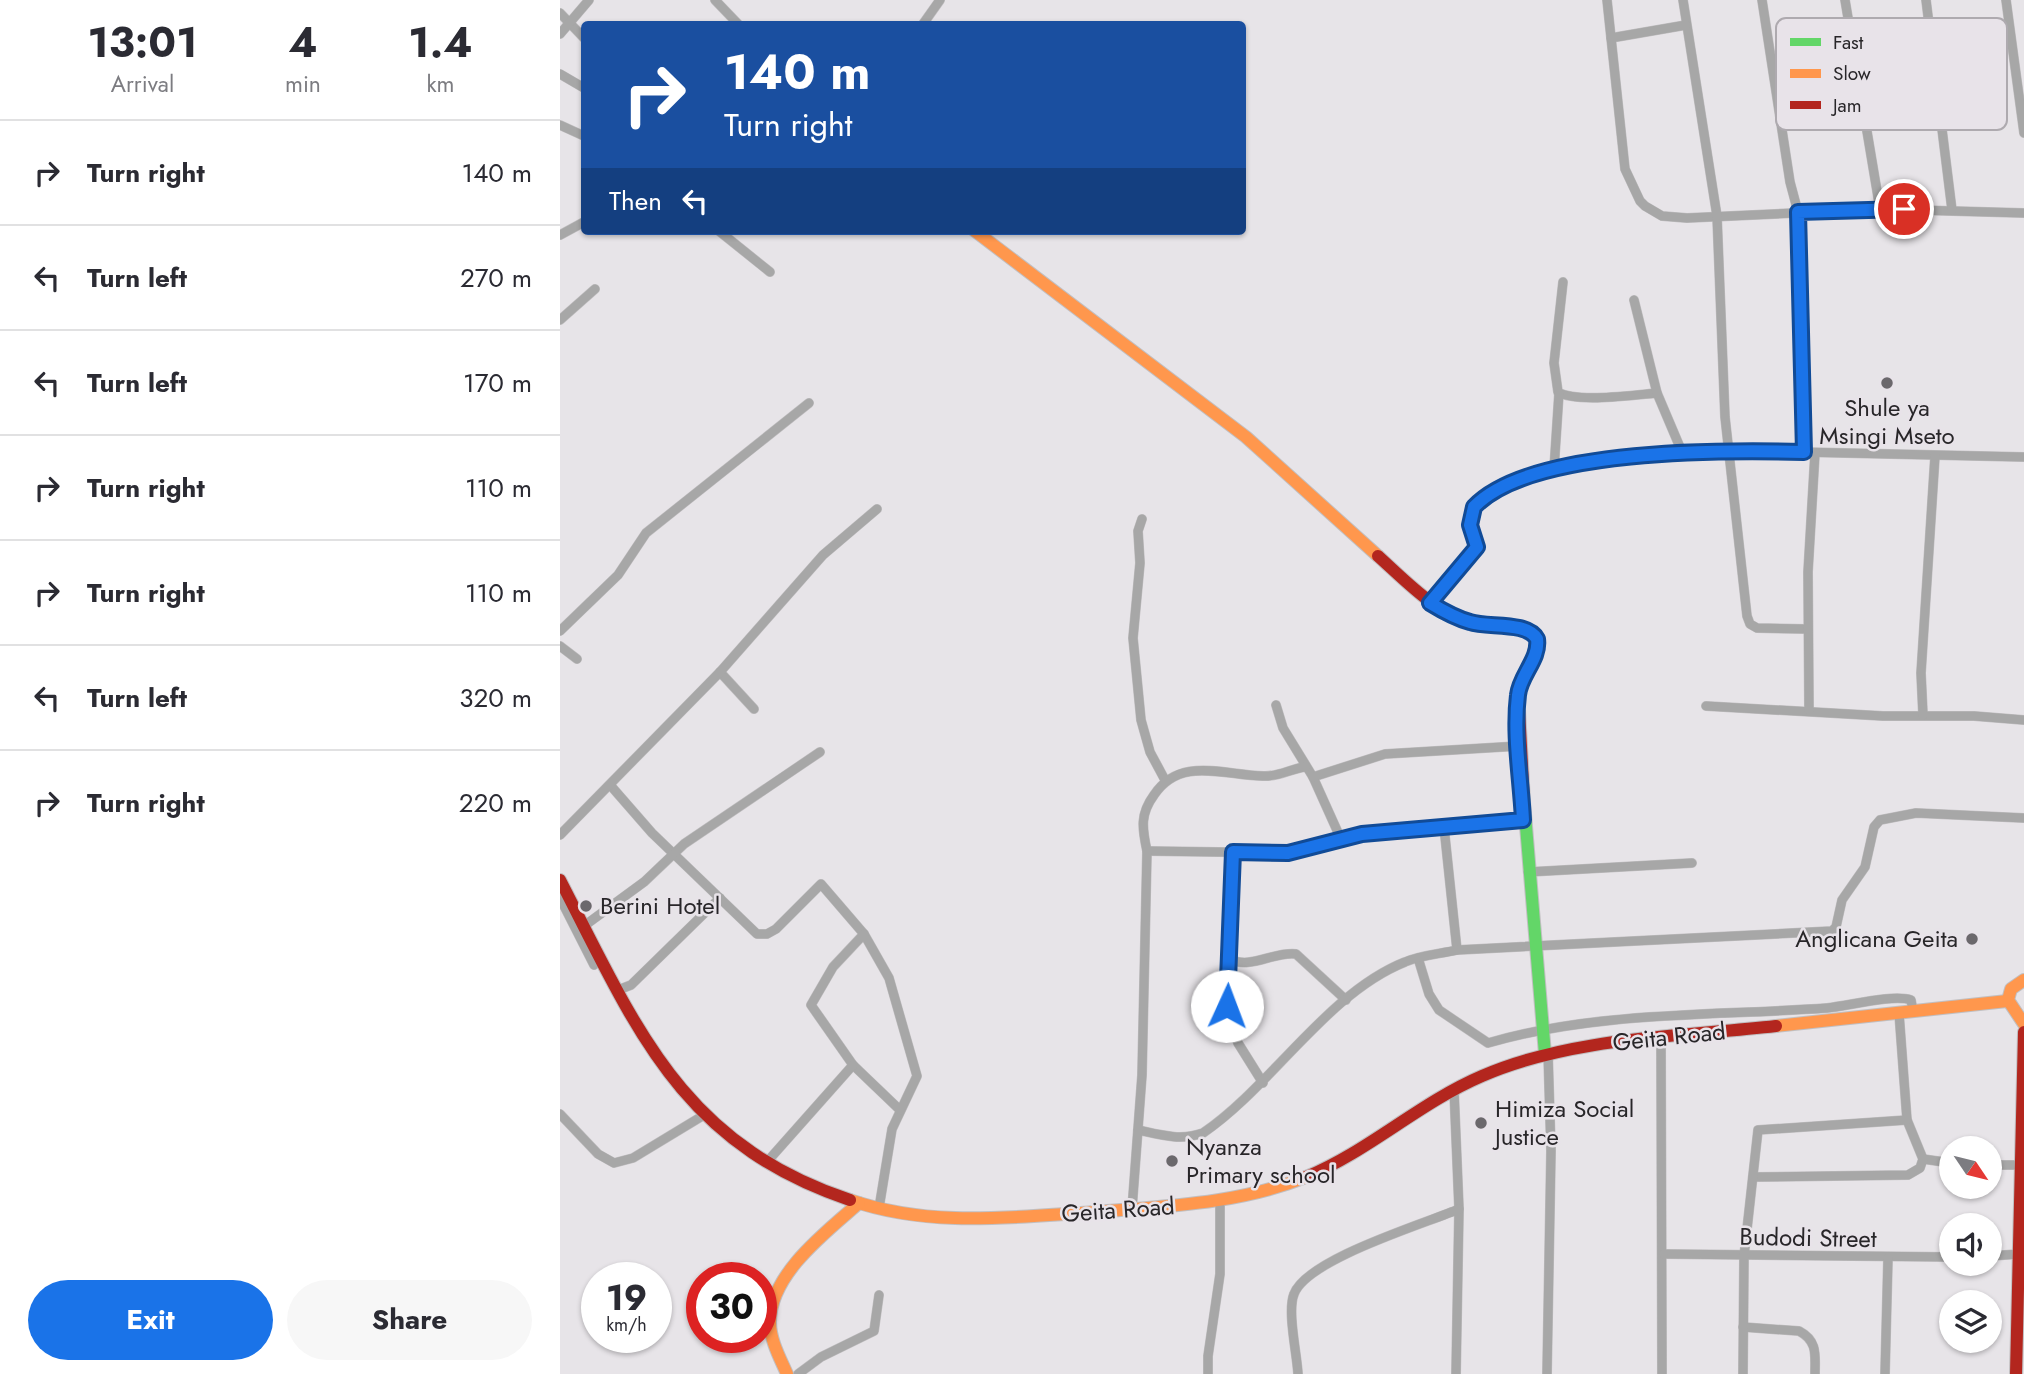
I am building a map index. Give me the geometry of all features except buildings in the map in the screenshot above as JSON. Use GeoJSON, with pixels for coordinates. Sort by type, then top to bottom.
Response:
{"type":"FeatureCollection","features":[{"type":"Feature","properties":{"kind":"main road"},"geometry":{"type":"LineString","coordinates":[[980,235],[1246,437],[1430,603],[1448,614],[1472,623],[1526,629],[1535,635],[1538,649],[1518,691],[1519,746],[1523,820],[1546,1054]]}},
{"type":"Feature","properties":{"kind":"main road","name":"Geita Road"},"geometry":{"type":"LineString","coordinates":[[560,880],[618,990],[663,1066],[704,1115],[754,1157],[822,1192],[879,1209],[932,1219],[970,1220],[1132,1209],[1220,1202],[1252,1196],[1317,1173],[1352,1155],[1454,1090],[1504,1067],[1546,1054],[2007,1000]]}},
{"type":"Feature","properties":{"kind":"main road"},"geometry":{"type":"LineString","coordinates":[[2024,980],[2012,987],[2007,1000],[2010,1010],[2024,1024]]}},
{"type":"Feature","properties":{"kind":"main road"},"geometry":{"type":"LineString","coordinates":[[2016,1374],[2024,1032]]}},
{"type":"Feature","properties":{"kind":"main road"},"geometry":{"type":"LineString","coordinates":[[787,1374],[770,1321],[779,1290],[818,1241],[859,1203]]}},
{"type":"Feature","properties":{"kind":"street"},"geometry":{"type":"LineString","coordinates":[[560,34],[589,0]]}},
{"type":"Feature","properties":{"kind":"street"},"geometry":{"type":"LineString","coordinates":[[715,0],[735,21]]}},
{"type":"Feature","properties":{"kind":"street"},"geometry":{"type":"LineString","coordinates":[[925,21],[940,0]]}},
{"type":"Feature","properties":{"kind":"street"},"geometry":{"type":"LineString","coordinates":[[1607,0],[1620,113],[1621,155],[1640,201],[1662,215],[1717,216],[1880,209],[2024,212]]}},
{"type":"Feature","properties":{"kind":"street"},"geometry":{"type":"LineString","coordinates":[[1683,0],[1717,216],[1728,452],[1748,620],[1757,628],[1807,629]]}},
{"type":"Feature","properties":{"kind":"street"},"geometry":{"type":"LineString","coordinates":[[1762,0],[1776,91]]}},
{"type":"Feature","properties":{"kind":"street"},"geometry":{"type":"LineString","coordinates":[[1845,0],[1848,18]]}},
{"type":"Feature","properties":{"kind":"street"},"geometry":{"type":"LineString","coordinates":[[1926,0],[1928,18]]}},
{"type":"Feature","properties":{"kind":"street"},"geometry":{"type":"LineString","coordinates":[[2006,0],[2024,133]]}},
{"type":"Feature","properties":{"kind":"street"},"geometry":{"type":"LineString","coordinates":[[560,13],[581,35]]}},
{"type":"Feature","properties":{"kind":"street"},"geometry":{"type":"LineString","coordinates":[[1611,38],[1649,29],[1686,25]]}},
{"type":"Feature","properties":{"kind":"street"},"geometry":{"type":"LineString","coordinates":[[560,74],[581,86]]}},
{"type":"Feature","properties":{"kind":"street"},"geometry":{"type":"LineString","coordinates":[[560,125],[581,135]]}},
{"type":"Feature","properties":{"kind":"street"},"geometry":{"type":"LineString","coordinates":[[1782,130],[1790,182],[1798,212],[1804,452]]}},
{"type":"Feature","properties":{"kind":"street"},"geometry":{"type":"LineString","coordinates":[[1867,130],[1880,209]]}},
{"type":"Feature","properties":{"kind":"street"},"geometry":{"type":"LineString","coordinates":[[1942,130],[1952,209]]}},
{"type":"Feature","properties":{"kind":"street"},"geometry":{"type":"LineString","coordinates":[[560,236],[581,224]]}},
{"type":"Feature","properties":{"kind":"street"},"geometry":{"type":"LineString","coordinates":[[724,235],[770,272]]}},
{"type":"Feature","properties":{"kind":"street"},"geometry":{"type":"LineString","coordinates":[[1554,469],[1559,393],[1554,363],[1563,282]]}},
{"type":"Feature","properties":{"kind":"street"},"geometry":{"type":"LineString","coordinates":[[560,320],[595,289]]}},
{"type":"Feature","properties":{"kind":"street"},"geometry":{"type":"LineString","coordinates":[[1634,300],[1657,393],[1682,452]]}},
{"type":"Feature","properties":{"kind":"street"},"geometry":{"type":"LineString","coordinates":[[1559,393],[1606,396],[1657,393]]}},
{"type":"Feature","properties":{"kind":"street"},"geometry":{"type":"LineString","coordinates":[[560,631],[618,575],[646,533],[809,403]]}},
{"type":"Feature","properties":{"kind":"street"},"geometry":{"type":"LineString","coordinates":[[1430,603],[1477,547],[1470,525],[1474,507],[1503,487],[1554,469],[1593,460],[1682,452],[2024,457]]}},
{"type":"Feature","properties":{"kind":"street"},"geometry":{"type":"LineString","coordinates":[[1809,710],[1807,629],[1815,453]]}},
{"type":"Feature","properties":{"kind":"street"},"geometry":{"type":"LineString","coordinates":[[1923,715],[1921,673],[1935,456]]}},
{"type":"Feature","properties":{"kind":"street"},"geometry":{"type":"LineString","coordinates":[[560,835],[611,786],[720,671],[823,555],[877,509]]}},
{"type":"Feature","properties":{"kind":"street"},"geometry":{"type":"LineString","coordinates":[[1142,519],[1137,536],[1140,563],[1133,638],[1141,720],[1150,752],[1165,780]]}},
{"type":"Feature","properties":{"kind":"street"},"geometry":{"type":"LineString","coordinates":[[560,646],[577,659]]}},
{"type":"Feature","properties":{"kind":"street"},"geometry":{"type":"LineString","coordinates":[[720,671],[754,709]]}},
{"type":"Feature","properties":{"kind":"street"},"geometry":{"type":"LineString","coordinates":[[1276,705],[1283,728],[1313,777],[1340,838]]}},
{"type":"Feature","properties":{"kind":"street"},"geometry":{"type":"LineString","coordinates":[[1706,706],[1883,716],[1923,715],[2024,720]]}},
{"type":"Feature","properties":{"kind":"street"},"geometry":{"type":"LineString","coordinates":[[1313,777],[1385,754],[1519,746]]}},
{"type":"Feature","properties":{"kind":"street"},"geometry":{"type":"LineString","coordinates":[[584,926],[644,882],[675,852],[820,752]]}},
{"type":"Feature","properties":{"kind":"street"},"geometry":{"type":"LineString","coordinates":[[1132,1209],[1138,1130],[1147,851],[1143,814],[1165,780],[1186,771],[1271,776],[1305,767]]}},
{"type":"Feature","properties":{"kind":"street"},"geometry":{"type":"LineString","coordinates":[[611,786],[652,833],[675,852],[754,932],[768,934],[782,924],[821,884],[864,934],[889,978],[916,1069],[914,1088],[900,1110],[888,1147],[879,1209]]}},
{"type":"Feature","properties":{"kind":"street"},"geometry":{"type":"LineString","coordinates":[[1138,1130],[1173,1138],[1203,1133],[1264,1083],[1282,1060],[1346,1000],[1385,972],[1418,958],[1457,950],[1832,931],[1836,927],[1842,901],[1865,867],[1874,827],[1880,820],[1916,813],[2024,818]]}},
{"type":"Feature","properties":{"kind":"street"},"geometry":{"type":"LineString","coordinates":[[1147,851],[1288,853],[1340,838],[1523,820]]}},
{"type":"Feature","properties":{"kind":"street"},"geometry":{"type":"LineString","coordinates":[[1444,827],[1457,950]]}},
{"type":"Feature","properties":{"kind":"street"},"geometry":{"type":"LineString","coordinates":[[1233,852],[1228,1016],[1238,1043],[1264,1083]]}},
{"type":"Feature","properties":{"kind":"street"},"geometry":{"type":"LineString","coordinates":[[1528,872],[1692,863]]}},
{"type":"Feature","properties":{"kind":"street"},"geometry":{"type":"LineString","coordinates":[[560,898],[600,975]]}},
{"type":"Feature","properties":{"kind":"street"},"geometry":{"type":"LineString","coordinates":[[618,990],[631,985],[720,898]]}},
{"type":"Feature","properties":{"kind":"street"},"geometry":{"type":"LineString","coordinates":[[864,934],[833,967],[811,1005],[853,1065],[900,1110]]}},
{"type":"Feature","properties":{"kind":"street"},"geometry":{"type":"LineString","coordinates":[[1230,959],[1243,964],[1277,953],[1296,954],[1346,1000]]}},
{"type":"Feature","properties":{"kind":"street"},"geometry":{"type":"LineString","coordinates":[[1418,958],[1429,994],[1439,1010],[1479,1040],[1488,1043],[1543,1030],[1591,1023],[1848,1006],[1901,998],[1911,1000],[1913,1011]]}},
{"type":"Feature","properties":{"kind":"street"},"geometry":{"type":"LineString","coordinates":[[1754,1177],[1908,1175],[1919,1170],[1923,1159],[1908,1120],[1899,1013]]}},
{"type":"Feature","properties":{"kind":"street"},"geometry":{"type":"LineString","coordinates":[[1661,1039],[1664,1254],[1662,1374]]}},
{"type":"Feature","properties":{"kind":"street"},"geometry":{"type":"LineString","coordinates":[[1546,1054],[1551,1151],[1547,1374]]}},
{"type":"Feature","properties":{"kind":"street"},"geometry":{"type":"LineString","coordinates":[[766,1163],[853,1065]]}},
{"type":"Feature","properties":{"kind":"street"},"geometry":{"type":"LineString","coordinates":[[1454,1090],[1459,1209],[1456,1374]]}},
{"type":"Feature","properties":{"kind":"street"},"geometry":{"type":"LineString","coordinates":[[560,1114],[598,1154],[614,1163],[634,1158],[704,1115]]}},
{"type":"Feature","properties":{"kind":"street"},"geometry":{"type":"LineString","coordinates":[[1743,1374],[1744,1256],[1754,1177],[1755,1140],[1761,1128],[1908,1120]]}},
{"type":"Feature","properties":{"kind":"street"},"geometry":{"type":"LineString","coordinates":[[1923,1159],[1939,1161]]}},
{"type":"Feature","properties":{"kind":"street"},"geometry":{"type":"LineString","coordinates":[[2002,1165],[2020,1165]]}},
{"type":"Feature","properties":{"kind":"street"},"geometry":{"type":"LineString","coordinates":[[1208,1374],[1208,1356],[1220,1274],[1220,1202]]}},
{"type":"Feature","properties":{"kind":"street"},"geometry":{"type":"LineString","coordinates":[[1298,1374],[1292,1301],[1300,1283],[1381,1236],[1459,1209]]}},
{"type":"Feature","properties":{"kind":"street","name":"Budodi Street"},"geometry":{"type":"LineString","coordinates":[[1664,1254],[1939,1257]]}},
{"type":"Feature","properties":{"kind":"street"},"geometry":{"type":"LineString","coordinates":[[2002,1255],[2020,1254]]}},
{"type":"Feature","properties":{"kind":"street"},"geometry":{"type":"LineString","coordinates":[[1885,1374],[1888,1258]]}},
{"type":"Feature","properties":{"kind":"street"},"geometry":{"type":"LineString","coordinates":[[798,1374],[821,1357],[874,1331],[879,1295]]}},
{"type":"Feature","properties":{"kind":"street"},"geometry":{"type":"LineString","coordinates":[[1743,1327],[1800,1332],[1806,1335],[1815,1348],[1815,1374]]}},
{"type":"Feature","properties":{"kind":"traffic: fast"},"geometry":{"type":"LineString","coordinates":[[1524,802],[1545,1054]]}},
{"type":"Feature","properties":{"kind":"traffic: slow"},"geometry":{"type":"LineString","coordinates":[[980,235],[1246,437],[1378,556]]}},
{"type":"Feature","properties":{"kind":"traffic: slow"},"geometry":{"type":"LineString","coordinates":[[2024,980],[2011,989],[2008,1000],[2024,1024]]}},
{"type":"Feature","properties":{"kind":"traffic: slow"},"geometry":{"type":"LineString","coordinates":[[1776,1026],[2007,1001]]}},
{"type":"Feature","properties":{"kind":"traffic: slow"},"geometry":{"type":"LineString","coordinates":[[850,1200],[911,1214],[1002,1218],[1202,1202],[1254,1193],[1306,1177]]}},
{"type":"Feature","properties":{"kind":"traffic: slow"},"geometry":{"type":"LineString","coordinates":[[787,1374],[770,1329],[772,1304],[779,1287],[802,1255],[859,1203]]}},
{"type":"Feature","properties":{"kind":"traffic: jam"},"geometry":{"type":"LineString","coordinates":[[1378,556],[1423,596],[1448,613],[1476,624],[1521,629],[1535,635],[1538,649],[1518,691],[1524,802]]}},
{"type":"Feature","properties":{"kind":"traffic: jam"},"geometry":{"type":"LineString","coordinates":[[560,880],[640,1031],[670,1074],[704,1112],[744,1147],[792,1176],[850,1200]]}},
{"type":"Feature","properties":{"kind":"traffic: jam"},"geometry":{"type":"LineString","coordinates":[[1306,1177],[1351,1154],[1459,1087],[1516,1063],[1552,1053],[1626,1040],[1776,1026]]}},
{"type":"Feature","properties":{"kind":"traffic: jam"},"geometry":{"type":"LineString","coordinates":[[2016,1374],[2024,1032]]}},
{"type":"Feature","properties":{"kind":"place","name":"Shule ya Msingi Mseto"},"geometry":{"type":"Point","coordinates":[1887,383]}},
{"type":"Feature","properties":{"kind":"place","name":"Berini Hotel"},"geometry":{"type":"Point","coordinates":[586,906]}},
{"type":"Feature","properties":{"kind":"place","name":"Anglicana Geita"},"geometry":{"type":"Point","coordinates":[1972,939]}},
{"type":"Feature","properties":{"kind":"place","name":"Himiza Social Justice"},"geometry":{"type":"Point","coordinates":[1481,1123]}},
{"type":"Feature","properties":{"kind":"place","name":"Nyanza Primary school"},"geometry":{"type":"Point","coordinates":[1172,1161]}},
{"type":"Feature","properties":{"kind":"route"},"geometry":{"type":"LineString","coordinates":[[1227,1006],[1233,852],[1288,853],[1327,844],[1340,838],[1383,831],[1523,820],[1518,691],[1538,649],[1537,639],[1526,629],[1484,626],[1448,614],[1430,603],[1477,547],[1478,543],[1470,525],[1474,507],[1503,487],[1554,469],[1593,460],[1682,452],[1804,452],[1798,212],[1904,209]]}}]}
